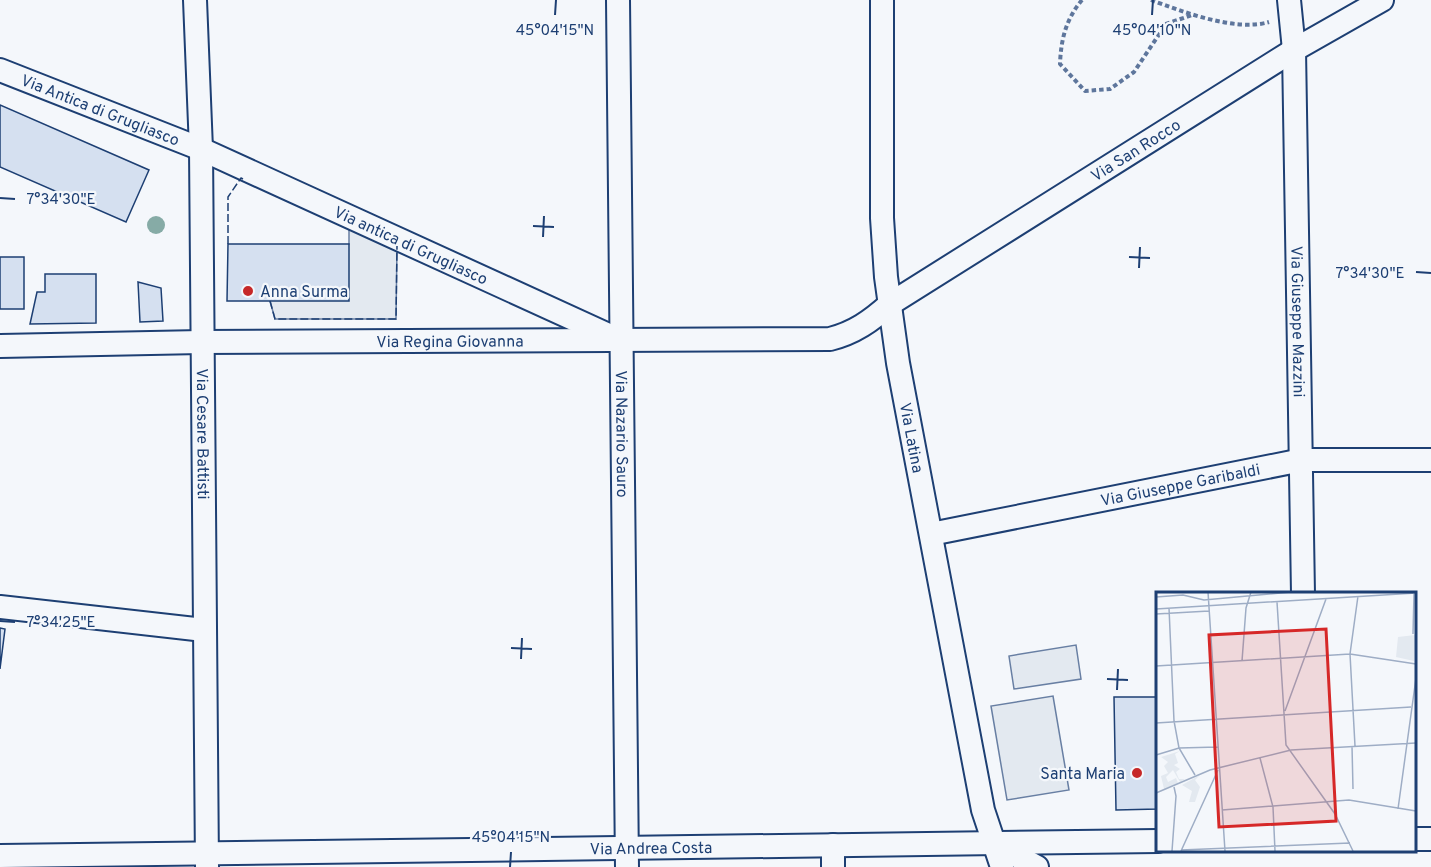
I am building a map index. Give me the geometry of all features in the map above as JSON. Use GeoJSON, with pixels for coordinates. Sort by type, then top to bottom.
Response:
{"type":"FeatureCollection","features":[{"type":"Feature","properties":{"kind":"street","name":"Via Cesare Battisti"},"geometry":{"type":"LineString","coordinates":[[195,0],[201,149],[207,860]]}},
{"type":"Feature","properties":{"kind":"street","name":"Via Nazario Sauro"},"geometry":{"type":"LineString","coordinates":[[618,0],[627,858]]}},
{"type":"Feature","properties":{"kind":"street","name":"Via Latina"},"geometry":{"type":"LineString","coordinates":[[882,0],[882,219],[890,304],[983,810],[1002,867]]}},
{"type":"Feature","properties":{"kind":"street","name":"Via San Rocco"},"geometry":{"type":"LineString","coordinates":[[890,304],[1293,50],[1382,0]]}},
{"type":"Feature","properties":{"kind":"street","name":"Via Giuseppe Mazzini"},"geometry":{"type":"LineString","coordinates":[[1290,8],[1293,50],[1303,592]]}},
{"type":"Feature","properties":{"kind":"street","name":"Via Antica di Grugliasco"},"geometry":{"type":"LineString","coordinates":[[0,70],[201,149]]}},
{"type":"Feature","properties":{"kind":"street","name":"Via antica di Grugliasco"},"geometry":{"type":"LineString","coordinates":[[201,149],[622,341]]}},
{"type":"Feature","properties":{"kind":"street","name":"Via Regina Giovanna"},"geometry":{"type":"LineString","coordinates":[[0,346],[201,342],[830,339],[858,329],[890,304]]}},
{"type":"Feature","properties":{"kind":"street","name":"Via Giuseppe Garibaldi"},"geometry":{"type":"LineString","coordinates":[[931,534],[1302,460],[1431,460]]}},
{"type":"Feature","properties":{"kind":"street"},"geometry":{"type":"LineString","coordinates":[[0,607],[204,630]]}},
{"type":"Feature","properties":{"kind":"street","name":"Via Andrea Costa"},"geometry":{"type":"LineString","coordinates":[[0,856],[207,860],[833,856],[994,844],[1156,841]]}},
{"type":"Feature","properties":{"kind":"street"},"geometry":{"type":"LineString","coordinates":[[994,844],[1037,867]]}},
{"type":"Feature","properties":{"kind":"path"},"geometry":{"type":"LineString","coordinates":[[1082,0],[1071,14],[1060,43],[1060,64],[1086,91],[1110,89],[1134,72],[1166,24],[1192,15]]}},
{"type":"Feature","properties":{"kind":"path"},"geometry":{"type":"LineString","coordinates":[[1151,0],[1192,15],[1257,26],[1290,8]]}},
{"type":"Feature","properties":{"kind":"shaded area"},"geometry":{"type":"Polygon","coordinates":[[[349,225],[397,246],[396,319],[275,319],[270,301],[349,244],[349,225]]]}},
{"type":"Feature","properties":{"kind":"shaded area"},"geometry":{"type":"Polygon","coordinates":[[[1076,645],[1081,679],[1014,689],[1009,656],[1076,645]]]}},
{"type":"Feature","properties":{"kind":"shaded area"},"geometry":{"type":"Polygon","coordinates":[[[1053,696],[1069,790],[1007,800],[991,706],[1053,696]]]}},
{"type":"Feature","properties":{"kind":"building"},"geometry":{"type":"Polygon","coordinates":[[[0,105],[149,170],[126,222],[0,167],[0,105]]]}},
{"type":"Feature","properties":{"kind":"building"},"geometry":{"type":"Polygon","coordinates":[[[228,244],[349,244],[349,301],[227,301],[228,244]]]}},
{"type":"Feature","properties":{"kind":"building"},"geometry":{"type":"Polygon","coordinates":[[[0,257],[24,257],[24,309],[0,309],[0,257]]]}},
{"type":"Feature","properties":{"kind":"building"},"geometry":{"type":"Polygon","coordinates":[[[45,274],[96,274],[96,323],[30,324],[37,292],[45,292],[45,274]]]}},
{"type":"Feature","properties":{"kind":"building"},"geometry":{"type":"Polygon","coordinates":[[[138,282],[161,288],[163,321],[140,322],[138,282]]]}},
{"type":"Feature","properties":{"kind":"building"},"geometry":{"type":"Polygon","coordinates":[[[0,628],[5,629],[0,669],[0,628]]]}},
{"type":"Feature","properties":{"kind":"building","name":"Santa Maria"},"geometry":{"type":"Polygon","coordinates":[[[1114,697],[1156,697],[1156,809],[1116,810],[1114,697]]]}},
{"type":"Feature","properties":{"kind":"fence"},"geometry":{"type":"LineString","coordinates":[[228,244],[228,197],[241,178],[243,179]]}},
{"type":"Feature","properties":{"kind":"fence"},"geometry":{"type":"LineString","coordinates":[[270,301],[275,319],[396,319],[397,246]]}},
{"type":"Feature","properties":{"kind":"place","name":"Anna Surma"},"geometry":{"type":"Point","coordinates":[248,291]}},
{"type":"Feature","properties":{"kind":"place","name":"Santa Maria"},"geometry":{"type":"Point","coordinates":[1137,773]}}]}
